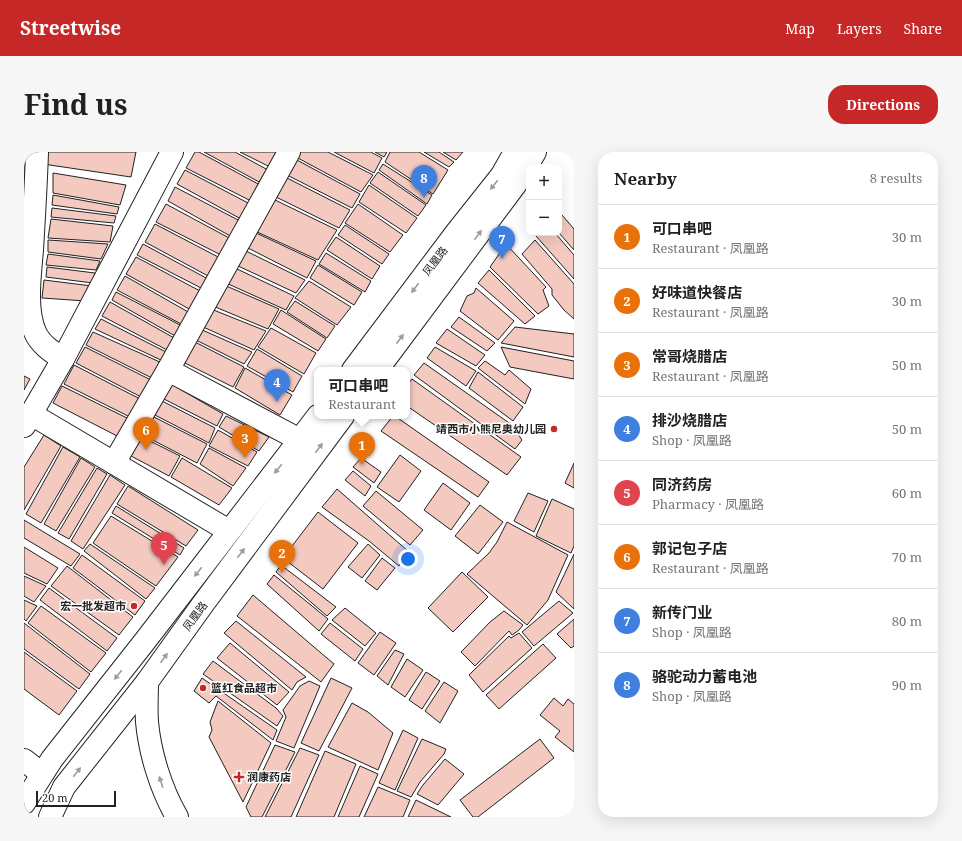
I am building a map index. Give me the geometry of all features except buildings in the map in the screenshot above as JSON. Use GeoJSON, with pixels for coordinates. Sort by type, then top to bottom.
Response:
{"type":"FeatureCollection","features":[{"type":"Feature","properties":{"kind":"main road"},"geometry":{"type":"LineString","coordinates":[[37,152],[31,266],[31,315],[34,330],[38,338],[55,354],[63,359]]}},
{"type":"Feature","properties":{"kind":"main road"},"geometry":{"type":"LineString","coordinates":[[172,152],[63,359],[27,420],[114,463],[229,532]]}},
{"type":"Feature","properties":{"kind":"main road"},"geometry":{"type":"LineString","coordinates":[[114,463],[168,370],[289,152]]}},
{"type":"Feature","properties":{"kind":"main road","name":"凤凰路"},"geometry":{"type":"LineString","coordinates":[[355,367],[456,232],[502,175],[515,152]]}},
{"type":"Feature","properties":{"kind":"main road","name":"凤凰路"},"geometry":{"type":"LineString","coordinates":[[379,367],[515,185],[535,152]]}},
{"type":"Feature","properties":{"kind":"main road"},"geometry":{"type":"LineString","coordinates":[[168,370],[300,440]]}},
{"type":"Feature","properties":{"kind":"main road"},"geometry":{"type":"LineString","coordinates":[[24,802],[35,767],[229,532],[316,419]]}},
{"type":"Feature","properties":{"kind":"main road","name":"凤凰路"},"geometry":{"type":"LineString","coordinates":[[50,817],[64,787],[147,682],[341,419]]}},
{"type":"Feature","properties":{"kind":"main road"},"geometry":{"type":"LineString","coordinates":[[147,682],[147,722],[152,753],[163,787],[178,817]]}},
{"type":"Feature","properties":{"kind":"place","name":"骆驼动力蓄电池"},"geometry":{"type":"Point","coordinates":[424,198]}},
{"type":"Feature","properties":{"kind":"place","name":"新传门业"},"geometry":{"type":"Point","coordinates":[502,259]}},
{"type":"Feature","properties":{"kind":"place","name":"排沙烧腊店"},"geometry":{"type":"Point","coordinates":[277,402]}},
{"type":"Feature","properties":{"kind":"place","name":"靖西市小熊尼奥幼儿园"},"geometry":{"type":"Point","coordinates":[554,429]}},
{"type":"Feature","properties":{"kind":"place","name":"郭记包子店"},"geometry":{"type":"Point","coordinates":[146,450]}},
{"type":"Feature","properties":{"kind":"place","name":"常哥烧腊店"},"geometry":{"type":"Point","coordinates":[245,458]}},
{"type":"Feature","properties":{"kind":"place","name":"可口串吧"},"geometry":{"type":"Point","coordinates":[362,465]}},
{"type":"Feature","properties":{"kind":"place","name":"同济药房"},"geometry":{"type":"Point","coordinates":[164,565]}},
{"type":"Feature","properties":{"kind":"place","name":"好味道快餐店"},"geometry":{"type":"Point","coordinates":[282,573]}},
{"type":"Feature","properties":{"kind":"place","name":"宏一批发超市"},"geometry":{"type":"Point","coordinates":[134,606]}},
{"type":"Feature","properties":{"kind":"place","name":"篮红食品超市"},"geometry":{"type":"Point","coordinates":[203,688]}},
{"type":"Feature","properties":{"kind":"place","name":"润康药店"},"geometry":{"type":"Point","coordinates":[239,777]}}]}
